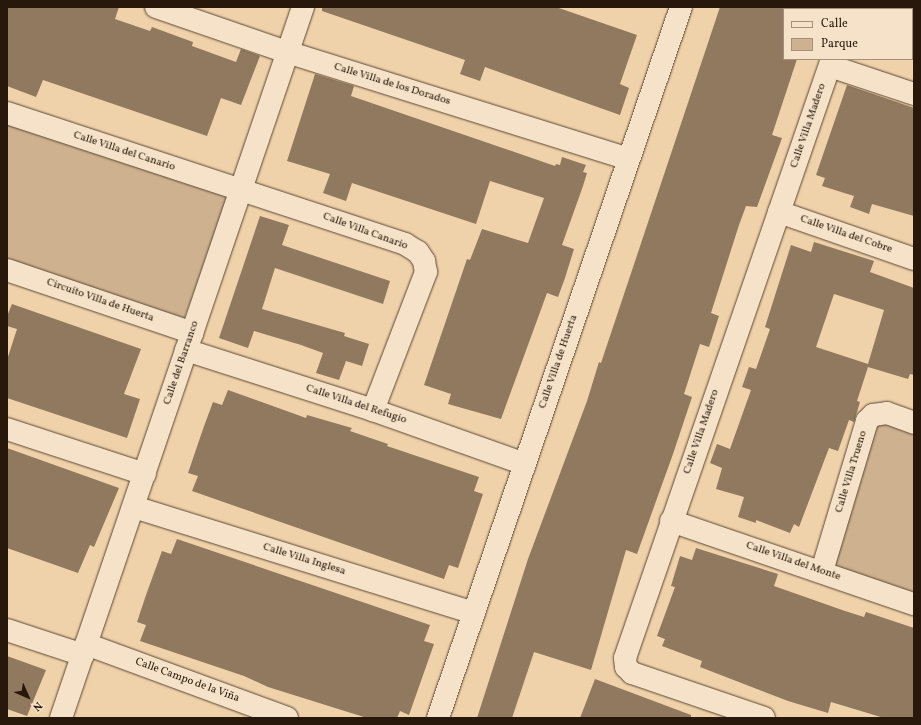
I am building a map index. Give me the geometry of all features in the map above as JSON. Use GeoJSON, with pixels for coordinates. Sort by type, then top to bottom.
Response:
{"type":"FeatureCollection","features":[{"type":"Feature","properties":{"kind":"street","name":"Calle Villa de los Dorados"},"geometry":{"type":"LineString","coordinates":[[156,7],[287,52],[629,159]]}},
{"type":"Feature","properties":{"kind":"street","name":"Calle del Barranco"},"geometry":{"type":"LineString","coordinates":[[61,718],[242,190],[303,7]]}},
{"type":"Feature","properties":{"kind":"street","name":"Calle Villa de Huerta"},"geometry":{"type":"LineString","coordinates":[[438,718],[629,159],[676,8]]}},
{"type":"Feature","properties":{"kind":"street"},"geometry":{"type":"LineString","coordinates":[[831,62],[914,94]]}},
{"type":"Feature","properties":{"kind":"street","name":"Calle Villa Madero"},"geometry":{"type":"LineString","coordinates":[[764,718],[632,673],[626,667],[625,658],[671,521],[831,62]]}},
{"type":"Feature","properties":{"kind":"street","name":"Calle Villa del Canario"},"geometry":{"type":"LineString","coordinates":[[7,113],[242,190]]}},
{"type":"Feature","properties":{"kind":"street","name":"Calle Villa Canario"},"geometry":{"type":"LineString","coordinates":[[242,190],[405,244],[418,252],[424,261],[426,272],[373,410]]}},
{"type":"Feature","properties":{"kind":"street","name":"Calle Villa del Cobre"},"geometry":{"type":"LineString","coordinates":[[779,212],[914,259]]}},
{"type":"Feature","properties":{"kind":"street","name":"Circuito Villa de Huerta"},"geometry":{"type":"LineString","coordinates":[[7,270],[189,342]]}},
{"type":"Feature","properties":{"kind":"street","name":"Calle Villa del Refugio"},"geometry":{"type":"LineString","coordinates":[[189,342],[525,464]]}},
{"type":"Feature","properties":{"kind":"street","name":"Calle Villa Trueno"},"geometry":{"type":"LineString","coordinates":[[822,571],[867,421],[873,415],[887,413],[914,423]]}},
{"type":"Feature","properties":{"kind":"street"},"geometry":{"type":"LineString","coordinates":[[7,429],[145,474]]}},
{"type":"Feature","properties":{"kind":"street","name":"Calle Villa Inglesa"},"geometry":{"type":"LineString","coordinates":[[134,507],[474,613]]}},
{"type":"Feature","properties":{"kind":"street","name":"Calle Villa del Monte"},"geometry":{"type":"LineString","coordinates":[[671,521],[822,571],[914,604]]}},
{"type":"Feature","properties":{"kind":"street","name":"Calle Campo de la Viña"},"geometry":{"type":"LineString","coordinates":[[7,630],[85,650],[287,718]]}},
{"type":"Feature","properties":{"kind":"green space"},"geometry":{"type":"Polygon","coordinates":[[[7,117],[230,191],[184,320],[7,260],[7,117]]]}},
{"type":"Feature","properties":{"kind":"green space"},"geometry":{"type":"Polygon","coordinates":[[[876,419],[914,431],[914,594],[832,565],[876,419]]]}},
{"type":"Feature","properties":{"kind":"building"},"geometry":{"type":"Polygon","coordinates":[[[7,7],[119,7],[115,19],[150,31],[152,27],[193,42],[192,46],[236,62],[241,49],[260,56],[241,105],[221,98],[207,136],[43,80],[36,97],[7,86],[7,7]]]}},
{"type":"Feature","properties":{"kind":"building"},"geometry":{"type":"Polygon","coordinates":[[[322,7],[556,7],[637,35],[620,84],[629,88],[620,115],[485,67],[480,81],[460,74],[465,60],[322,11],[322,7]]]}},
{"type":"Feature","properties":{"kind":"building"},"geometry":{"type":"Polygon","coordinates":[[[720,7],[784,7],[783,60],[797,60],[772,135],[782,138],[757,207],[746,206],[739,225],[711,313],[719,316],[709,347],[700,344],[684,394],[692,397],[673,454],[637,554],[626,550],[591,670],[534,652],[512,718],[477,718],[528,559],[587,401],[599,362],[601,363],[720,7]]]}},
{"type":"Feature","properties":{"kind":"building"},"geometry":{"type":"Polygon","coordinates":[[[315,74],[354,86],[351,96],[555,166],[556,164],[560,165],[562,157],[586,165],[583,172],[587,173],[562,245],[574,249],[565,278],[558,297],[547,293],[501,419],[448,404],[451,394],[424,385],[467,259],[470,260],[482,229],[528,243],[544,198],[490,181],[476,224],[352,183],[346,201],[323,193],[330,174],[287,161],[315,74]]]}},
{"type":"Feature","properties":{"kind":"building"},"geometry":{"type":"Polygon","coordinates":[[[847,85],[914,108],[914,216],[872,204],[869,214],[850,207],[854,196],[822,186],[825,178],[816,175],[847,85]]]}},
{"type":"Feature","properties":{"kind":"building"},"geometry":{"type":"Polygon","coordinates":[[[260,216],[289,225],[282,245],[390,281],[383,304],[275,268],[262,309],[345,333],[344,336],[369,344],[362,366],[346,361],[339,380],[316,373],[323,353],[301,345],[254,331],[248,348],[219,338],[260,216]]]}},
{"type":"Feature","properties":{"kind":"building"},"geometry":{"type":"Polygon","coordinates":[[[814,242],[874,261],[870,272],[914,288],[914,375],[910,374],[908,379],[868,367],[857,401],[860,402],[854,422],[849,420],[838,451],[829,448],[799,527],[794,524],[790,533],[756,520],[756,523],[738,517],[744,497],[716,489],[722,468],[710,463],[717,444],[730,449],[751,390],[742,387],[749,367],[756,369],[770,329],[765,327],[791,245],[811,252],[814,242]],[[834,294],[816,347],[868,364],[884,310],[834,294]]]}},
{"type":"Feature","properties":{"kind":"building"},"geometry":{"type":"Polygon","coordinates":[[[12,304],[141,349],[124,394],[140,399],[127,438],[7,398],[7,360],[17,329],[7,326],[7,316],[12,304]]]}},
{"type":"Feature","properties":{"kind":"building"},"geometry":{"type":"Polygon","coordinates":[[[228,390],[306,418],[307,415],[352,428],[350,431],[388,444],[387,446],[479,477],[474,491],[483,494],[458,568],[449,565],[444,579],[192,491],[198,476],[188,473],[203,429],[213,402],[222,405],[228,390]]]}},
{"type":"Feature","properties":{"kind":"building"},"geometry":{"type":"Polygon","coordinates":[[[7,448],[119,488],[94,547],[90,545],[78,573],[7,548],[7,448]]]}},
{"type":"Feature","properties":{"kind":"building"},"geometry":{"type":"Polygon","coordinates":[[[177,539],[430,625],[424,641],[434,644],[409,715],[400,711],[397,718],[367,718],[268,687],[244,676],[140,641],[146,625],[137,622],[146,595],[162,551],[171,554],[177,539]]]}},
{"type":"Feature","properties":{"kind":"building"},"geometry":{"type":"Polygon","coordinates":[[[696,548],[778,574],[774,586],[864,617],[866,612],[914,628],[914,718],[884,718],[831,702],[828,713],[788,701],[700,667],[702,661],[662,646],[665,639],[657,636],[675,587],[671,586],[680,556],[692,560],[696,548]]]}},
{"type":"Feature","properties":{"kind":"building"},"geometry":{"type":"Polygon","coordinates":[[[7,656],[46,670],[27,716],[7,709],[7,656]]]}},
{"type":"Feature","properties":{"kind":"building"},"geometry":{"type":"Polygon","coordinates":[[[595,679],[691,715],[691,718],[580,718],[595,679]]]}}]}
